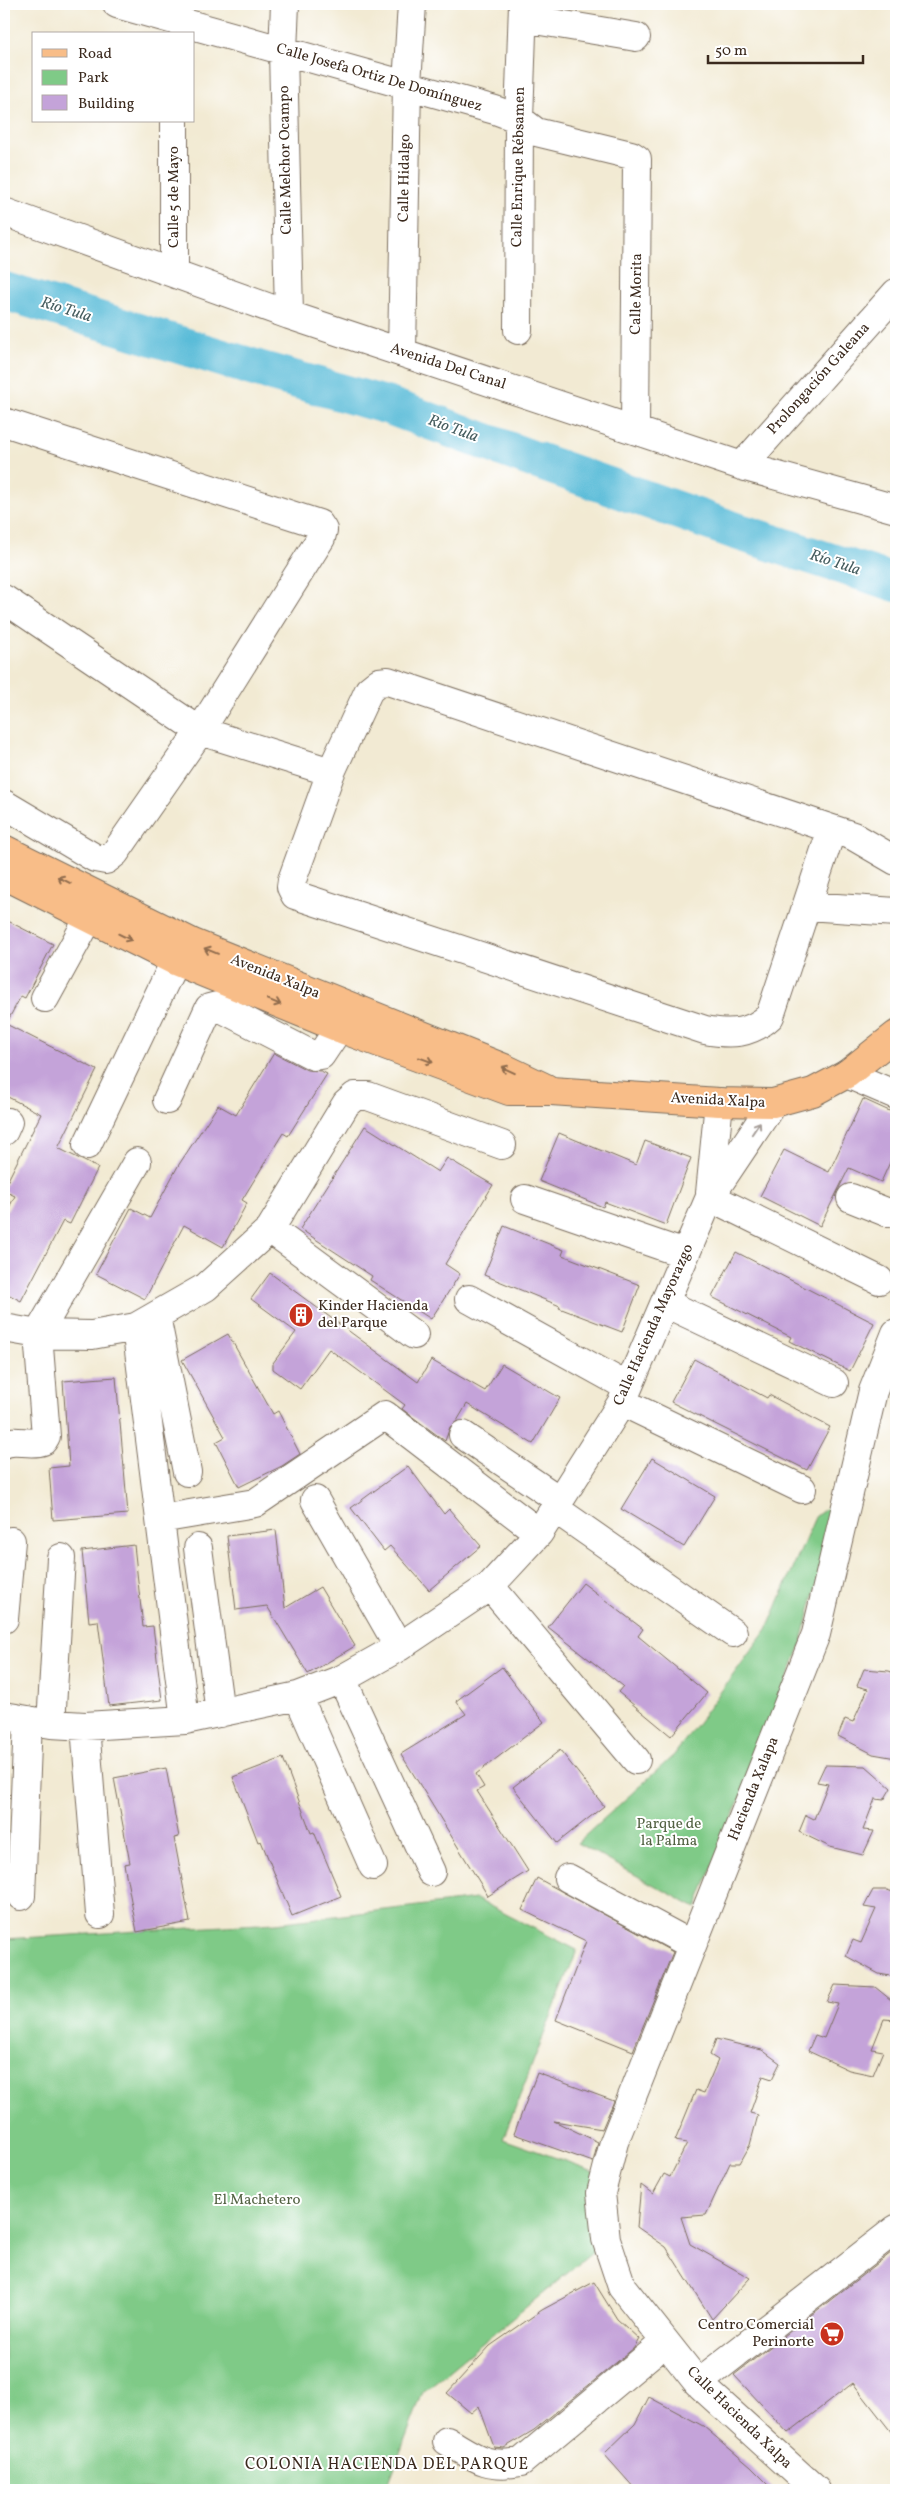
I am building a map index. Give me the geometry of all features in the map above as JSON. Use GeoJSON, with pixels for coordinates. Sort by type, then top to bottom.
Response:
{"type":"FeatureCollection","features":[{"type":"Feature","properties":{"kind":"main road","name":"Avenida Xalpa"},"geometry":{"type":"LineString","coordinates":[[4,849],[94,908]]}},
{"type":"Feature","properties":{"kind":"main road","name":"Avenida Xalpa"},"geometry":{"type":"LineString","coordinates":[[4,875],[94,908],[180,950],[344,1017],[508,1091],[552,1091],[719,1102],[773,1103],[813,1092],[847,1074],[896,1035]]}},
{"type":"Feature","properties":{"kind":"street","name":"Calle Josefa Ortiz De Domínguez"},"geometry":{"type":"LineString","coordinates":[[116,4],[174,28],[193,32]]}},
{"type":"Feature","properties":{"kind":"street","name":"Calle Melchor Ocampo"},"geometry":{"type":"LineString","coordinates":[[285,4],[283,51],[289,315]]}},
{"type":"Feature","properties":{"kind":"street","name":"Calle Hidalgo"},"geometry":{"type":"LineString","coordinates":[[402,352],[407,84],[412,4]]}},
{"type":"Feature","properties":{"kind":"street"},"geometry":{"type":"LineString","coordinates":[[523,11],[636,37]]}},
{"type":"Feature","properties":{"kind":"street","name":"Calle Enrique Rébsamen"},"geometry":{"type":"LineString","coordinates":[[518,330],[519,119],[523,11]]}},
{"type":"Feature","properties":{"kind":"street","name":"Calle Josefa Ortiz De Domínguez"},"geometry":{"type":"LineString","coordinates":[[195,32],[283,51],[407,84],[519,119],[536,132],[631,155],[637,159]]}},
{"type":"Feature","properties":{"kind":"street","name":"Calle 5 de Mayo"},"geometry":{"type":"LineString","coordinates":[[174,122],[174,272]]}},
{"type":"Feature","properties":{"kind":"street","name":"Calle Morita"},"geometry":{"type":"LineString","coordinates":[[635,430],[637,159]]}},
{"type":"Feature","properties":{"kind":"street","name":"Avenida Del Canal"},"geometry":{"type":"LineString","coordinates":[[4,212],[289,315],[742,466],[896,509]]}},
{"type":"Feature","properties":{"kind":"street","name":"Prolongación Galeana"},"geometry":{"type":"LineString","coordinates":[[742,466],[896,293]]}},
{"type":"Feature","properties":{"kind":"street"},"geometry":{"type":"LineString","coordinates":[[4,422],[319,524],[323,530],[321,538],[200,731],[115,854],[106,860],[95,858],[4,804]]}},
{"type":"Feature","properties":{"kind":"street"},"geometry":{"type":"LineString","coordinates":[[4,599],[200,731],[331,772]]}},
{"type":"Feature","properties":{"kind":"street"},"geometry":{"type":"LineString","coordinates":[[832,829],[770,1016],[760,1026],[743,1033],[724,1034],[706,1030],[295,895],[291,887],[331,772],[369,690],[379,682],[388,681],[832,829],[869,844],[896,861]]}},
{"type":"Feature","properties":{"kind":"street"},"geometry":{"type":"LineString","coordinates":[[807,906],[896,912]]}},
{"type":"Feature","properties":{"kind":"street"},"geometry":{"type":"LineString","coordinates":[[45,998],[94,908]]}},
{"type":"Feature","properties":{"kind":"street"},"geometry":{"type":"LineString","coordinates":[[88,1145],[180,950]]}},
{"type":"Feature","properties":{"kind":"street"},"geometry":{"type":"LineString","coordinates":[[167,1100],[209,1008],[212,1006],[218,1006],[314,1056],[321,1055],[344,1017]]}},
{"type":"Feature","properties":{"kind":"street"},"geometry":{"type":"LineString","coordinates":[[847,1074],[896,1094]]}},
{"type":"Feature","properties":{"kind":"street"},"geometry":{"type":"LineString","coordinates":[[4,1328],[38,1334],[92,1334],[146,1321],[206,1287],[270,1229],[346,1104],[355,1096],[368,1096],[502,1144]]}},
{"type":"Feature","properties":{"kind":"street","name":"Calle Hacienda Mayorazgo"},"geometry":{"type":"LineString","coordinates":[[710,1197],[719,1102]]}},
{"type":"Feature","properties":{"kind":"street","name":"Calle Hacienda Mayorazgo"},"geometry":{"type":"LineString","coordinates":[[28,1720],[86,1726],[185,1720],[298,1696],[342,1680],[399,1647],[490,1586],[539,1533],[625,1394],[710,1197],[773,1103]]}},
{"type":"Feature","properties":{"kind":"street"},"geometry":{"type":"LineString","coordinates":[[4,1444],[9,1441],[36,1444],[43,1442],[46,1436],[38,1334],[137,1162]]}},
{"type":"Feature","properties":{"kind":"street"},"geometry":{"type":"LineString","coordinates":[[710,1197],[879,1280]]}},
{"type":"Feature","properties":{"kind":"street"},"geometry":{"type":"LineString","coordinates":[[851,1198],[886,1212],[896,1212]]}},
{"type":"Feature","properties":{"kind":"street"},"geometry":{"type":"LineString","coordinates":[[525,1199],[685,1254]]}},
{"type":"Feature","properties":{"kind":"street"},"geometry":{"type":"LineString","coordinates":[[270,1229],[414,1336]]}},
{"type":"Feature","properties":{"kind":"street"},"geometry":{"type":"LineString","coordinates":[[469,1299],[625,1394],[802,1489]]}},
{"type":"Feature","properties":{"kind":"street"},"geometry":{"type":"LineString","coordinates":[[665,1303],[834,1383]]}},
{"type":"Feature","properties":{"kind":"street"},"geometry":{"type":"LineString","coordinates":[[146,1321],[187,1472]]}},
{"type":"Feature","properties":{"kind":"street"},"geometry":{"type":"LineString","coordinates":[[146,1321],[160,1519],[185,1720]]}},
{"type":"Feature","properties":{"kind":"street","name":"Hacienda Xalapa"},"geometry":{"type":"LineString","coordinates":[[606,2240],[601,2193],[614,2142],[816,1634],[873,1391],[896,1333]]}},
{"type":"Feature","properties":{"kind":"street"},"geometry":{"type":"LineString","coordinates":[[160,1519],[255,1503],[385,1415],[539,1533]]}},
{"type":"Feature","properties":{"kind":"street"},"geometry":{"type":"LineString","coordinates":[[463,1436],[733,1633]]}},
{"type":"Feature","properties":{"kind":"street"},"geometry":{"type":"LineString","coordinates":[[315,1500],[399,1647]]}},
{"type":"Feature","properties":{"kind":"street"},"geometry":{"type":"LineString","coordinates":[[4,1619],[11,1541]]}},
{"type":"Feature","properties":{"kind":"street"},"geometry":{"type":"LineString","coordinates":[[198,1548],[220,1713]]}},
{"type":"Feature","properties":{"kind":"street"},"geometry":{"type":"LineString","coordinates":[[20,1896],[28,1720],[61,1558]]}},
{"type":"Feature","properties":{"kind":"street"},"geometry":{"type":"LineString","coordinates":[[490,1586],[636,1760]]}},
{"type":"Feature","properties":{"kind":"street"},"geometry":{"type":"LineString","coordinates":[[342,1680],[431,1872]]}},
{"type":"Feature","properties":{"kind":"street"},"geometry":{"type":"LineString","coordinates":[[298,1696],[374,1866]]}},
{"type":"Feature","properties":{"kind":"street"},"geometry":{"type":"LineString","coordinates":[[86,1726],[100,1914]]}},
{"type":"Feature","properties":{"kind":"street"},"geometry":{"type":"LineString","coordinates":[[568,1878],[692,1946]]}},
{"type":"Feature","properties":{"kind":"street"},"geometry":{"type":"LineString","coordinates":[[698,2383],[896,2229]]}},
{"type":"Feature","properties":{"kind":"street","name":"Calle Hacienda Xalpa"},"geometry":{"type":"LineString","coordinates":[[606,2240],[622,2287],[698,2383],[816,2490]]}},
{"type":"Feature","properties":{"kind":"street"},"geometry":{"type":"LineString","coordinates":[[447,2441],[482,2461],[501,2465],[521,2462],[666,2342]]}},
{"type":"Feature","properties":{"kind":"green space","name":"Parque de la Palma"},"geometry":{"type":"Polygon","coordinates":[[[839,1498],[801,1645],[696,1908],[577,1843],[674,1755],[767,1629],[815,1517],[839,1498]]]}},
{"type":"Feature","properties":{"kind":"green space","name":"El Machetero"},"geometry":{"type":"Polygon","coordinates":[[[476,1899],[577,1950],[503,2139],[602,2174],[598,2248],[423,2392],[386,2490],[4,2490],[4,1939],[276,1923],[476,1899]]]}},
{"type":"Feature","properties":{"kind":"building"},"geometry":{"type":"Polygon","coordinates":[[[4,919],[53,944],[25,998],[21,996],[6,1024],[97,1070],[58,1148],[98,1168],[70,1224],[63,1221],[21,1301],[4,1292],[4,1217],[15,1196],[4,1191],[4,1188],[41,1114],[4,1095],[4,919]]]}},
{"type":"Feature","properties":{"kind":"building"},"geometry":{"type":"Polygon","coordinates":[[[274,1053],[307,1070],[321,1071],[327,1074],[288,1136],[283,1133],[242,1200],[247,1203],[223,1247],[184,1225],[145,1299],[96,1274],[131,1208],[150,1218],[178,1166],[218,1105],[236,1115],[274,1053]]]}},
{"type":"Feature","properties":{"kind":"building"},"geometry":{"type":"Polygon","coordinates":[[[863,1099],[896,1114],[896,1149],[881,1182],[849,1168],[820,1226],[760,1196],[784,1150],[829,1172],[863,1099]]]}},
{"type":"Feature","properties":{"kind":"building"},"geometry":{"type":"Polygon","coordinates":[[[365,1126],[438,1172],[447,1158],[493,1185],[445,1264],[460,1274],[431,1319],[370,1280],[372,1276],[300,1229],[365,1126]]]}},
{"type":"Feature","properties":{"kind":"building"},"geometry":{"type":"Polygon","coordinates":[[[559,1133],[636,1165],[645,1141],[691,1158],[666,1225],[605,1202],[603,1207],[539,1181],[559,1133]]]}},
{"type":"Feature","properties":{"kind":"building"},"geometry":{"type":"Polygon","coordinates":[[[504,1226],[564,1250],[562,1255],[640,1285],[622,1332],[559,1308],[560,1306],[484,1275],[504,1226]]]}},
{"type":"Feature","properties":{"kind":"building"},"geometry":{"type":"Polygon","coordinates":[[[736,1252],[874,1323],[850,1371],[789,1341],[791,1337],[712,1297],[736,1252]]]}},
{"type":"Feature","properties":{"kind":"building"},"geometry":{"type":"Polygon","coordinates":[[[270,1273],[418,1382],[431,1360],[485,1391],[502,1364],[560,1398],[533,1444],[467,1404],[457,1421],[450,1427],[445,1441],[402,1409],[405,1405],[329,1349],[300,1389],[273,1369],[273,1363],[296,1332],[251,1299],[270,1273]]]}},
{"type":"Feature","properties":{"kind":"building"},"geometry":{"type":"Polygon","coordinates":[[[228,1334],[273,1414],[278,1411],[300,1454],[282,1466],[239,1487],[216,1442],[225,1437],[182,1360],[228,1334]]]}},
{"type":"Feature","properties":{"kind":"building"},"geometry":{"type":"Polygon","coordinates":[[[694,1359],[767,1398],[769,1395],[830,1427],[807,1470],[671,1402],[694,1359]]]}},
{"type":"Feature","properties":{"kind":"building"},"geometry":{"type":"Polygon","coordinates":[[[116,1377],[128,1514],[53,1520],[49,1468],[69,1466],[63,1381],[116,1377]]]}},
{"type":"Feature","properties":{"kind":"building"},"geometry":{"type":"Polygon","coordinates":[[[652,1458],[715,1496],[684,1547],[621,1509],[652,1458]]]}},
{"type":"Feature","properties":{"kind":"building"},"geometry":{"type":"Polygon","coordinates":[[[408,1466],[444,1514],[449,1509],[481,1546],[429,1590],[390,1546],[384,1551],[351,1508],[408,1466]]]}},
{"type":"Feature","properties":{"kind":"building"},"geometry":{"type":"Polygon","coordinates":[[[276,1530],[285,1608],[320,1587],[355,1646],[308,1674],[267,1606],[236,1610],[227,1536],[276,1530]]]}},
{"type":"Feature","properties":{"kind":"building"},"geometry":{"type":"Polygon","coordinates":[[[134,1545],[143,1627],[153,1626],[162,1700],[109,1706],[98,1621],[89,1622],[82,1551],[134,1545]]]}},
{"type":"Feature","properties":{"kind":"building"},"geometry":{"type":"Polygon","coordinates":[[[583,1583],[643,1629],[638,1636],[707,1693],[671,1736],[618,1692],[623,1686],[548,1627],[583,1583]]]}},
{"type":"Feature","properties":{"kind":"building"},"geometry":{"type":"Polygon","coordinates":[[[502,1667],[544,1722],[476,1774],[484,1787],[477,1791],[528,1871],[488,1896],[401,1754],[466,1714],[456,1701],[502,1667]]]}},
{"type":"Feature","properties":{"kind":"building"},"geometry":{"type":"Polygon","coordinates":[[[864,1669],[889,1671],[896,1674],[896,1758],[873,1754],[838,1736],[845,1719],[853,1722],[868,1689],[857,1686],[864,1669]]]}},
{"type":"Feature","properties":{"kind":"building"},"geometry":{"type":"Polygon","coordinates":[[[560,1750],[604,1806],[557,1843],[513,1787],[560,1750]]]}},
{"type":"Feature","properties":{"kind":"building"},"geometry":{"type":"Polygon","coordinates":[[[283,1758],[311,1833],[314,1832],[341,1896],[292,1916],[261,1841],[258,1842],[233,1777],[283,1758]]]}},
{"type":"Feature","properties":{"kind":"building"},"geometry":{"type":"Polygon","coordinates":[[[825,1765],[866,1766],[891,1788],[884,1800],[875,1799],[863,1830],[874,1831],[863,1855],[830,1847],[799,1832],[806,1815],[814,1819],[828,1784],[817,1782],[825,1765]]]}},
{"type":"Feature","properties":{"kind":"building"},"geometry":{"type":"Polygon","coordinates":[[[166,1768],[179,1837],[174,1838],[190,1922],[137,1932],[124,1864],[130,1863],[114,1778],[166,1768]]]}},
{"type":"Feature","properties":{"kind":"building"},"geometry":{"type":"Polygon","coordinates":[[[537,1878],[673,1952],[633,2051],[556,2020],[586,1941],[522,1910],[537,1878]]]}},
{"type":"Feature","properties":{"kind":"building"},"geometry":{"type":"Polygon","coordinates":[[[873,1890],[887,1890],[896,1893],[896,1977],[879,1974],[846,1956],[853,1940],[861,1943],[876,1909],[864,1907],[873,1890]]]}},
{"type":"Feature","properties":{"kind":"building"},"geometry":{"type":"Polygon","coordinates":[[[835,1985],[875,1987],[896,2004],[896,2020],[884,2019],[872,2049],[883,2051],[873,2075],[849,2070],[808,2051],[815,2035],[824,2038],[838,2004],[827,2002],[835,1985]]]}},
{"type":"Feature","properties":{"kind":"building"},"geometry":{"type":"Polygon","coordinates":[[[716,2039],[762,2050],[780,2063],[772,2079],[763,2076],[750,2113],[758,2115],[750,2145],[740,2163],[730,2163],[706,2215],[681,2217],[690,2244],[750,2278],[712,2319],[666,2247],[637,2227],[641,2185],[653,2194],[664,2174],[670,2177],[687,2143],[675,2141],[696,2090],[704,2093],[718,2060],[710,2055],[716,2039]]]}},
{"type":"Feature","properties":{"kind":"building"},"geometry":{"type":"Polygon","coordinates":[[[537,2073],[614,2101],[602,2129],[554,2121],[598,2142],[593,2162],[514,2134],[537,2073]]]}},
{"type":"Feature","properties":{"kind":"building","name":"Centro Comercial Perinorte"},"geometry":{"type":"Polygon","coordinates":[[[896,2249],[896,2438],[853,2383],[788,2433],[734,2375],[896,2249]]]}},
{"type":"Feature","properties":{"kind":"building"},"geometry":{"type":"Polygon","coordinates":[[[594,2282],[617,2319],[639,2339],[634,2348],[534,2430],[504,2448],[494,2447],[479,2406],[471,2413],[447,2393],[490,2346],[542,2310],[594,2282]]]}},
{"type":"Feature","properties":{"kind":"building"},"geometry":{"type":"Polygon","coordinates":[[[649,2397],[703,2426],[751,2467],[774,2490],[636,2490],[604,2454],[635,2424],[649,2397]]]}},
{"type":"Feature","properties":{"kind":"waterway","name":"Río Tula"},"geometry":{"type":"LineString","coordinates":[[4,291],[258,369],[389,406],[736,531],[896,583]]}},
{"type":"Feature","properties":{"kind":"place","name":"Kinder Hacienda del Parque"},"geometry":{"type":"Point","coordinates":[301,1315]}},
{"type":"Feature","properties":{"kind":"place","name":"Centro Comercial Perinorte"},"geometry":{"type":"Point","coordinates":[832,2334]}},
{"type":"Feature","properties":{"kind":"district","name":"COLONIA HACIENDA DEL PARQUE"},"geometry":{"type":"Point","coordinates":[387,2465]}}]}
